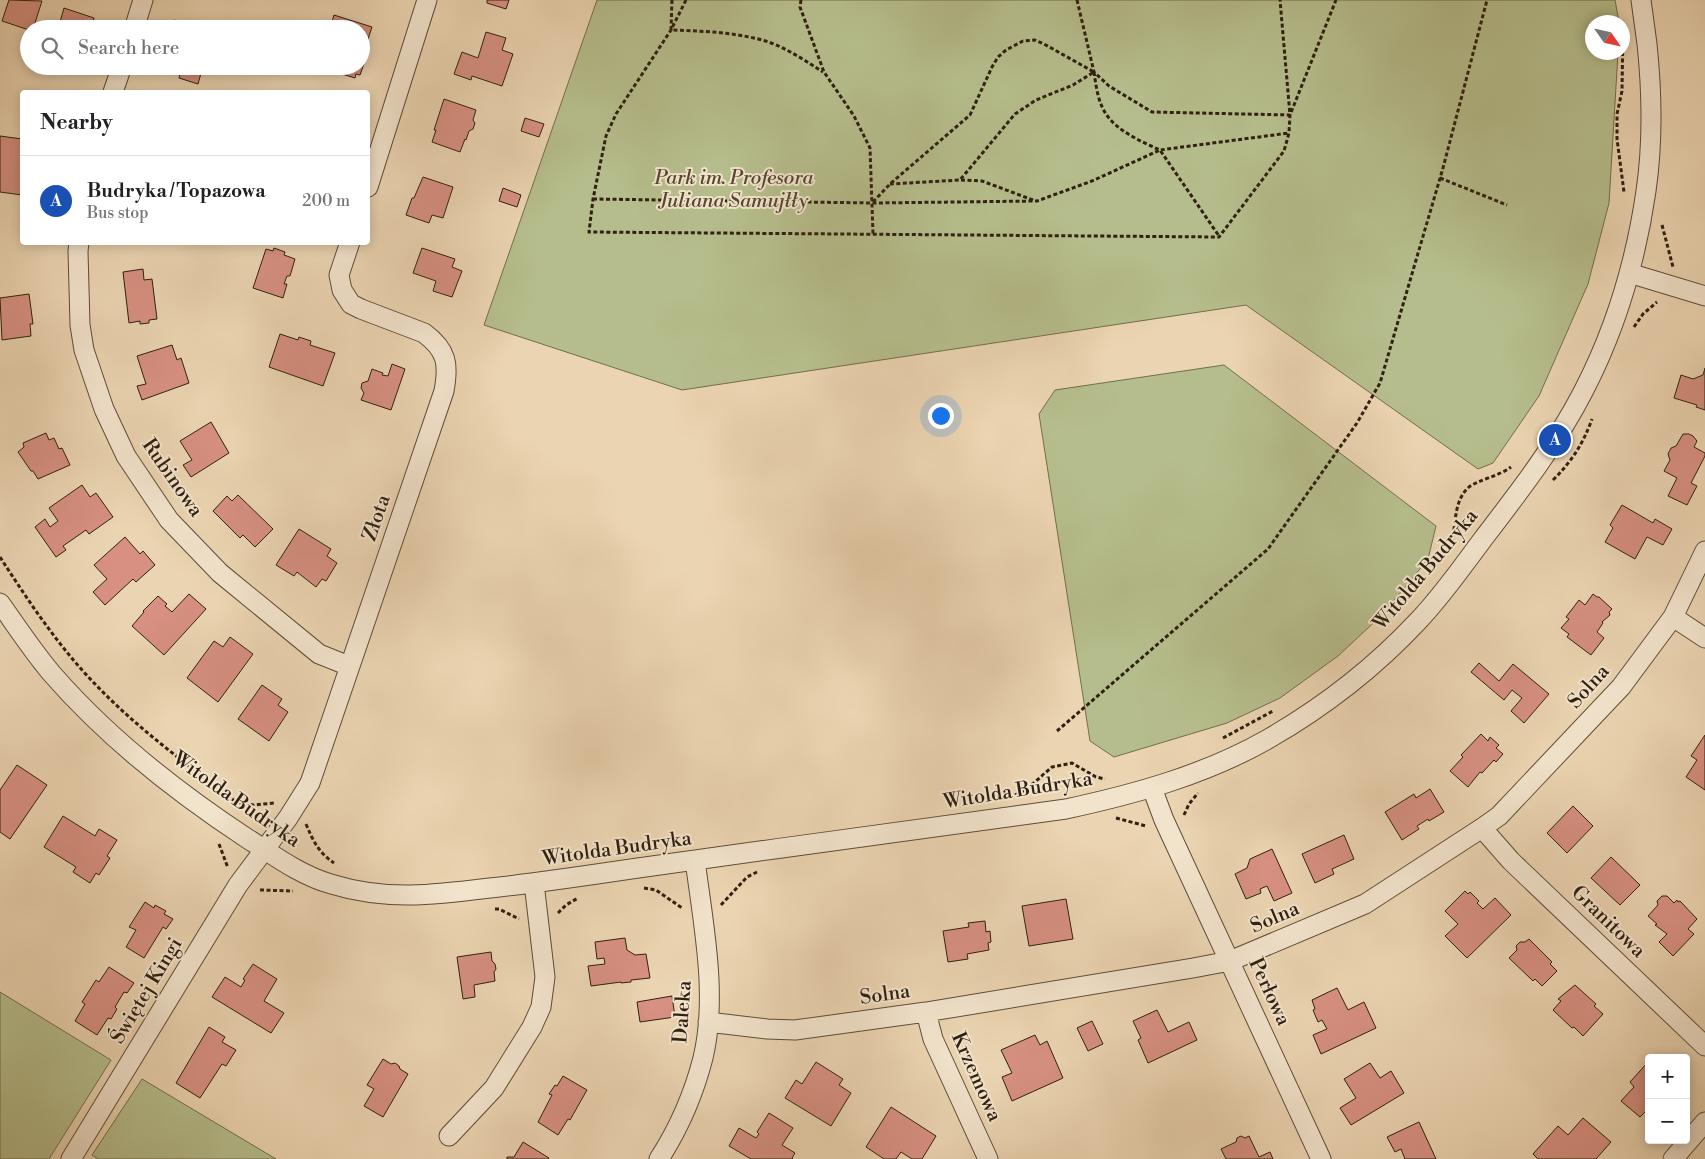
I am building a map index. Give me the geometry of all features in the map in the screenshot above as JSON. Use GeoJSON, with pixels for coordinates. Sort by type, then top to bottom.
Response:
{"type":"FeatureCollection","features":[{"type":"Feature","properties":{"kind":"street"},"geometry":{"type":"LineString","coordinates":[[137,20],[143,0]]}},
{"type":"Feature","properties":{"kind":"street"},"geometry":{"type":"LineString","coordinates":[[370,180],[427,0]]}},
{"type":"Feature","properties":{"kind":"street","name":"Witolda Budryka"},"geometry":{"type":"LineString","coordinates":[[0,604],[51,673],[102,727],[174,786],[231,828],[301,872],[328,883],[353,890],[389,895],[424,896],[534,883],[1066,809],[1152,788],[1233,756],[1265,741],[1313,711],[1392,648],[1419,620],[1492,528],[1555,440],[1584,391],[1605,344],[1629,273],[1643,213],[1651,116],[1650,80],[1642,0]]}},
{"type":"Feature","properties":{"kind":"street"},"geometry":{"type":"LineString","coordinates":[[114,90],[119,75]]}},
{"type":"Feature","properties":{"kind":"street","name":"Rubinowa"},"geometry":{"type":"LineString","coordinates":[[79,245],[80,324],[84,350],[104,409],[126,456],[169,520],[220,573],[318,654],[349,666]]}},
{"type":"Feature","properties":{"kind":"street","name":"Złota"},"geometry":{"type":"LineString","coordinates":[[265,850],[310,783],[444,391],[447,377],[445,355],[433,339],[424,333],[361,310],[351,304],[342,290],[339,275],[349,245]]}},
{"type":"Feature","properties":{"kind":"street"},"geometry":{"type":"LineString","coordinates":[[1629,273],[1705,296]]}},
{"type":"Feature","properties":{"kind":"street","name":"Solna"},"geometry":{"type":"LineString","coordinates":[[708,1022],[767,1029],[795,1030],[926,1012],[1230,961],[1365,904],[1499,816],[1621,687],[1673,617],[1705,551]]}},
{"type":"Feature","properties":{"kind":"street"},"geometry":{"type":"LineString","coordinates":[[1673,617],[1705,638]]}},
{"type":"Feature","properties":{"kind":"street","name":"Perłowa"},"geometry":{"type":"LineString","coordinates":[[1152,788],[1164,820],[1321,1159]]}},
{"type":"Feature","properties":{"kind":"street","name":"Granitowa"},"geometry":{"type":"LineString","coordinates":[[1482,828],[1511,861],[1705,1046]]}},
{"type":"Feature","properties":{"kind":"street","name":"Świętej Kingi"},"geometry":{"type":"LineString","coordinates":[[71,1159],[238,885],[265,850]]}},
{"type":"Feature","properties":{"kind":"street","name":"Daleka"},"geometry":{"type":"LineString","coordinates":[[660,1159],[684,1114],[696,1083],[703,1056],[708,1022],[708,966],[694,860]]}},
{"type":"Feature","properties":{"kind":"street"},"geometry":{"type":"LineString","coordinates":[[449,1136],[494,1088],[532,1028],[541,1007],[546,977],[534,883]]}},
{"type":"Feature","properties":{"kind":"street","name":"Krzemowa"},"geometry":{"type":"LineString","coordinates":[[926,1012],[933,1039],[988,1159]]}},
{"type":"Feature","properties":{"kind":"street"},"geometry":{"type":"LineString","coordinates":[[1673,1159],[1705,1122]]}},
{"type":"Feature","properties":{"kind":"path"},"geometry":{"type":"LineString","coordinates":[[670,30],[672,0]]}},
{"type":"Feature","properties":{"kind":"path"},"geometry":{"type":"LineString","coordinates":[[686,0],[670,30],[616,114],[606,136],[593,199],[589,232],[1219,236]]}},
{"type":"Feature","properties":{"kind":"path"},"geometry":{"type":"LineString","coordinates":[[801,0],[800,7],[824,72],[859,124],[870,148],[873,234]]}},
{"type":"Feature","properties":{"kind":"path"},"geometry":{"type":"LineString","coordinates":[[1077,0],[1099,97],[1106,114],[1118,126],[1142,142],[1160,150],[1219,236]]}},
{"type":"Feature","properties":{"kind":"path"},"geometry":{"type":"LineString","coordinates":[[1219,236],[1284,151],[1289,133],[1290,115],[1280,0]]}},
{"type":"Feature","properties":{"kind":"path"},"geometry":{"type":"LineString","coordinates":[[1290,115],[1336,0]]}},
{"type":"Feature","properties":{"kind":"path"},"geometry":{"type":"LineString","coordinates":[[1057,731],[1268,549],[1357,423],[1380,383],[1440,178],[1487,0]]}},
{"type":"Feature","properties":{"kind":"path"},"geometry":{"type":"LineString","coordinates":[[670,30],[711,31],[763,40],[786,50],[824,72]]}},
{"type":"Feature","properties":{"kind":"path"},"geometry":{"type":"LineString","coordinates":[[873,203],[890,184],[970,115],[998,57],[1006,50],[1023,41],[1035,40],[1044,44],[1094,72],[1109,86],[1152,112],[1290,115]]}},
{"type":"Feature","properties":{"kind":"path"},"geometry":{"type":"LineString","coordinates":[[1622,60],[1622,91],[1617,114],[1617,139],[1624,197]]}},
{"type":"Feature","properties":{"kind":"path"},"geometry":{"type":"LineString","coordinates":[[960,180],[1015,114],[1036,100],[1073,85],[1094,72]]}},
{"type":"Feature","properties":{"kind":"path"},"geometry":{"type":"LineString","coordinates":[[593,199],[873,203],[1037,201],[1092,181],[1160,150],[1289,133]]}},
{"type":"Feature","properties":{"kind":"path"},"geometry":{"type":"LineString","coordinates":[[1440,178],[1507,205]]}},
{"type":"Feature","properties":{"kind":"path"},"geometry":{"type":"LineString","coordinates":[[890,184],[960,180],[982,181],[1037,201]]}},
{"type":"Feature","properties":{"kind":"path"},"geometry":{"type":"LineString","coordinates":[[1448,551],[1459,501],[1470,487],[1513,466]]}},
{"type":"Feature","properties":{"kind":"path"},"geometry":{"type":"LineString","coordinates":[[0,558],[67,652],[96,686],[156,741],[236,802],[253,805],[282,802]]}},
{"type":"Feature","properties":{"kind":"path"},"geometry":{"type":"LineString","coordinates":[[1219,740],[1279,708]]}},
{"type":"Feature","properties":{"kind":"path"},"geometry":{"type":"LineString","coordinates":[[1006,797],[1016,795],[1027,789],[1052,767],[1072,763],[1096,777],[1107,780]]}},
{"type":"Feature","properties":{"kind":"path"},"geometry":{"type":"LineString","coordinates":[[304,818],[316,846],[324,857],[338,866]]}},
{"type":"Feature","properties":{"kind":"path"},"geometry":{"type":"LineString","coordinates":[[1109,820],[1118,818],[1151,828]]}},
{"type":"Feature","properties":{"kind":"path"},"geometry":{"type":"LineString","coordinates":[[720,906],[747,877],[757,872],[767,871]]}},
{"type":"Feature","properties":{"kind":"path"},"geometry":{"type":"LineString","coordinates":[[643,888],[656,890],[688,911]]}},
{"type":"Feature","properties":{"kind":"path"},"geometry":{"type":"LineString","coordinates":[[554,918],[566,905],[576,898],[586,896]]}},
{"type":"Feature","properties":{"kind":"green space","name":"Park im. Profesora Juliana Samujłły"},"geometry":{"type":"Polygon","coordinates":[[[597,0],[1615,0],[1618,15],[1585,15],[1585,60],[1618,60],[1609,203],[1588,284],[1539,396],[1493,463],[1478,469],[1246,305],[682,390],[484,325],[597,0]]]}},
{"type":"Feature","properties":{"kind":"green space"},"geometry":{"type":"Polygon","coordinates":[[[1224,365],[1436,526],[1428,559],[1383,614],[1338,656],[1280,698],[1227,723],[1114,757],[1090,741],[1039,414],[1055,390],[1224,365]]]}},
{"type":"Feature","properties":{"kind":"green space"},"geometry":{"type":"Polygon","coordinates":[[[0,992],[111,1060],[49,1159],[0,1159],[0,992]]]}},
{"type":"Feature","properties":{"kind":"green space"},"geometry":{"type":"Polygon","coordinates":[[[142,1079],[276,1159],[98,1159],[92,1155],[142,1079]]]}},
{"type":"Feature","properties":{"kind":"building"},"geometry":{"type":"Polygon","coordinates":[[[9,0],[42,1],[36,20],[20,20],[20,27],[2,21],[9,0]]]}},
{"type":"Feature","properties":{"kind":"building"},"geometry":{"type":"Polygon","coordinates":[[[487,0],[509,0],[506,9],[487,3],[487,0]]]}},
{"type":"Feature","properties":{"kind":"building"},"geometry":{"type":"Polygon","coordinates":[[[64,8],[94,18],[93,20],[61,20],[64,8]]]}},
{"type":"Feature","properties":{"kind":"building"},"geometry":{"type":"Polygon","coordinates":[[[334,15],[350,20],[333,20],[334,15]]]}},
{"type":"Feature","properties":{"kind":"building"},"geometry":{"type":"Polygon","coordinates":[[[486,32],[506,38],[502,50],[513,54],[502,86],[472,76],[471,80],[454,74],[462,52],[478,58],[486,32]]]}},
{"type":"Feature","properties":{"kind":"building"},"geometry":{"type":"Polygon","coordinates":[[[180,75],[200,75],[198,84],[179,78],[180,75]]]}},
{"type":"Feature","properties":{"kind":"building"},"geometry":{"type":"Polygon","coordinates":[[[345,75],[356,75],[355,78],[345,75]]]}},
{"type":"Feature","properties":{"kind":"building"},"geometry":{"type":"Polygon","coordinates":[[[444,99],[476,110],[473,129],[469,131],[460,152],[432,142],[444,99]]]}},
{"type":"Feature","properties":{"kind":"building"},"geometry":{"type":"Polygon","coordinates":[[[525,118],[544,124],[539,137],[521,131],[525,118]]]}},
{"type":"Feature","properties":{"kind":"building"},"geometry":{"type":"Polygon","coordinates":[[[0,136],[20,139],[20,195],[0,192],[0,136]]]}},
{"type":"Feature","properties":{"kind":"building"},"geometry":{"type":"Polygon","coordinates":[[[423,177],[453,187],[443,218],[432,215],[429,223],[406,215],[423,177]]]}},
{"type":"Feature","properties":{"kind":"building"},"geometry":{"type":"Polygon","coordinates":[[[503,188],[521,195],[517,207],[499,201],[503,188]]]}},
{"type":"Feature","properties":{"kind":"building"},"geometry":{"type":"Polygon","coordinates":[[[274,248],[285,252],[284,255],[295,259],[290,276],[287,276],[284,284],[287,284],[283,298],[253,288],[266,249],[273,251],[274,248]]]}},
{"type":"Feature","properties":{"kind":"building"},"geometry":{"type":"Polygon","coordinates":[[[422,248],[455,259],[452,267],[462,271],[452,297],[433,291],[436,281],[413,273],[422,248]]]}},
{"type":"Feature","properties":{"kind":"building"},"geometry":{"type":"Polygon","coordinates":[[[143,269],[144,280],[152,279],[157,319],[149,320],[149,323],[140,324],[140,321],[129,323],[123,272],[143,269]]]}},
{"type":"Feature","properties":{"kind":"building"},"geometry":{"type":"Polygon","coordinates":[[[29,294],[33,324],[30,324],[31,336],[2,340],[0,298],[29,294]]]}},
{"type":"Feature","properties":{"kind":"building"},"geometry":{"type":"Polygon","coordinates":[[[280,334],[298,340],[299,337],[311,341],[310,345],[335,353],[323,386],[269,367],[280,334]]]}},
{"type":"Feature","properties":{"kind":"building"},"geometry":{"type":"Polygon","coordinates":[[[172,345],[177,360],[181,358],[189,383],[142,400],[137,386],[146,384],[137,356],[172,345]]]}},
{"type":"Feature","properties":{"kind":"building"},"geometry":{"type":"Polygon","coordinates":[[[392,364],[405,369],[391,410],[361,400],[364,393],[361,388],[362,383],[368,381],[372,369],[388,376],[392,364]]]}},
{"type":"Feature","properties":{"kind":"building"},"geometry":{"type":"Polygon","coordinates":[[[1705,368],[1705,410],[1696,407],[1697,405],[1674,398],[1681,375],[1693,379],[1703,375],[1705,368]]]}},
{"type":"Feature","properties":{"kind":"building"},"geometry":{"type":"Polygon","coordinates":[[[211,422],[229,453],[191,477],[183,465],[192,460],[180,441],[211,422]]]}},
{"type":"Feature","properties":{"kind":"building"},"geometry":{"type":"Polygon","coordinates":[[[46,433],[49,440],[54,438],[59,449],[62,448],[70,465],[38,479],[18,452],[24,447],[23,443],[46,433]]]}},
{"type":"Feature","properties":{"kind":"building"},"geometry":{"type":"Polygon","coordinates":[[[1683,434],[1693,436],[1697,441],[1694,447],[1705,453],[1691,483],[1697,486],[1687,505],[1668,496],[1677,478],[1664,471],[1670,460],[1668,454],[1671,448],[1676,446],[1683,434]]]}},
{"type":"Feature","properties":{"kind":"building"},"geometry":{"type":"Polygon","coordinates":[[[82,485],[90,497],[96,493],[113,517],[89,534],[86,530],[63,546],[66,550],[56,557],[35,527],[45,519],[50,527],[58,521],[49,508],[82,485]]]}},
{"type":"Feature","properties":{"kind":"building"},"geometry":{"type":"Polygon","coordinates":[[[238,495],[273,529],[255,547],[243,535],[240,538],[213,511],[227,496],[232,501],[238,495]]]}},
{"type":"Feature","properties":{"kind":"building"},"geometry":{"type":"Polygon","coordinates":[[[1622,505],[1653,523],[1655,519],[1672,529],[1663,545],[1647,537],[1635,559],[1605,542],[1613,528],[1610,525],[1622,505]]]}},
{"type":"Feature","properties":{"kind":"building"},"geometry":{"type":"Polygon","coordinates":[[[299,529],[331,549],[327,556],[337,563],[326,581],[322,579],[316,587],[297,572],[294,576],[276,565],[299,529]]]}},
{"type":"Feature","properties":{"kind":"building"},"geometry":{"type":"Polygon","coordinates":[[[125,537],[140,554],[143,551],[155,565],[136,582],[133,579],[105,605],[93,592],[107,579],[94,565],[125,537]]]}},
{"type":"Feature","properties":{"kind":"building"},"geometry":{"type":"Polygon","coordinates":[[[189,594],[206,609],[164,655],[132,626],[143,611],[158,596],[167,604],[165,606],[172,612],[189,594]]]}},
{"type":"Feature","properties":{"kind":"building"},"geometry":{"type":"Polygon","coordinates":[[[1593,594],[1612,609],[1609,612],[1610,615],[1602,622],[1597,632],[1604,638],[1591,655],[1567,637],[1569,634],[1561,628],[1569,619],[1566,617],[1579,600],[1585,605],[1593,594]]]}},
{"type":"Feature","properties":{"kind":"building"},"geometry":{"type":"Polygon","coordinates":[[[230,637],[253,654],[218,702],[187,678],[214,641],[223,647],[230,637]]]}},
{"type":"Feature","properties":{"kind":"building"},"geometry":{"type":"Polygon","coordinates":[[[1479,663],[1499,681],[1513,664],[1549,694],[1524,723],[1511,711],[1522,698],[1512,690],[1504,700],[1471,672],[1479,663]]]}},
{"type":"Feature","properties":{"kind":"building"},"geometry":{"type":"Polygon","coordinates":[[[262,685],[282,699],[278,705],[288,712],[269,741],[238,719],[262,685]]]}},
{"type":"Feature","properties":{"kind":"building"},"geometry":{"type":"Polygon","coordinates":[[[1481,734],[1488,741],[1490,737],[1499,745],[1496,748],[1503,754],[1496,762],[1494,760],[1482,773],[1480,772],[1468,787],[1450,771],[1463,757],[1461,755],[1481,734]]]}},
{"type":"Feature","properties":{"kind":"building"},"geometry":{"type":"Polygon","coordinates":[[[1705,735],[1705,790],[1686,777],[1697,760],[1691,756],[1705,735]]]}},
{"type":"Feature","properties":{"kind":"building"},"geometry":{"type":"Polygon","coordinates":[[[17,765],[47,785],[10,839],[0,832],[0,790],[17,765]]]}},
{"type":"Feature","properties":{"kind":"building"},"geometry":{"type":"Polygon","coordinates":[[[1430,789],[1444,812],[1417,826],[1419,829],[1402,840],[1385,812],[1414,794],[1416,798],[1430,789]]]}},
{"type":"Feature","properties":{"kind":"building"},"geometry":{"type":"Polygon","coordinates":[[[1573,806],[1593,826],[1567,853],[1547,833],[1573,806]]]}},
{"type":"Feature","properties":{"kind":"building"},"geometry":{"type":"Polygon","coordinates":[[[63,816],[95,836],[99,829],[117,840],[107,856],[110,858],[99,875],[96,873],[90,883],[73,872],[76,867],[44,847],[63,816]]]}},
{"type":"Feature","properties":{"kind":"building"},"geometry":{"type":"Polygon","coordinates":[[[1344,835],[1354,859],[1332,869],[1334,874],[1315,883],[1302,854],[1344,835]]]}},
{"type":"Feature","properties":{"kind":"building"},"geometry":{"type":"Polygon","coordinates":[[[1272,849],[1292,893],[1274,901],[1267,886],[1260,889],[1261,893],[1246,899],[1235,874],[1247,868],[1250,859],[1272,849]]]}},
{"type":"Feature","properties":{"kind":"building"},"geometry":{"type":"Polygon","coordinates":[[[1611,857],[1640,885],[1620,905],[1591,878],[1611,857]]]}},
{"type":"Feature","properties":{"kind":"building"},"geometry":{"type":"Polygon","coordinates":[[[1465,891],[1468,894],[1470,892],[1479,901],[1477,903],[1483,909],[1495,898],[1511,915],[1467,958],[1445,936],[1458,924],[1445,911],[1465,891]]]}},
{"type":"Feature","properties":{"kind":"building"},"geometry":{"type":"Polygon","coordinates":[[[1662,896],[1667,896],[1674,903],[1677,900],[1678,902],[1680,901],[1697,919],[1688,929],[1694,934],[1673,956],[1659,942],[1667,934],[1655,925],[1657,924],[1648,916],[1658,905],[1657,901],[1662,896]]]}},
{"type":"Feature","properties":{"kind":"building"},"geometry":{"type":"Polygon","coordinates":[[[1066,899],[1073,939],[1029,946],[1022,906],[1066,899]]]}},
{"type":"Feature","properties":{"kind":"building"},"geometry":{"type":"Polygon","coordinates":[[[145,902],[154,908],[155,905],[166,911],[164,914],[173,919],[166,929],[163,927],[144,958],[126,947],[136,930],[129,927],[145,902]]]}},
{"type":"Feature","properties":{"kind":"building"},"geometry":{"type":"Polygon","coordinates":[[[985,921],[986,932],[990,931],[991,942],[988,943],[989,950],[967,954],[968,959],[948,962],[943,931],[969,927],[968,923],[985,921]]]}},
{"type":"Feature","properties":{"kind":"building"},"geometry":{"type":"Polygon","coordinates":[[[625,938],[627,950],[635,955],[646,954],[650,978],[591,986],[588,966],[605,964],[604,958],[597,959],[595,942],[625,938]]]}},
{"type":"Feature","properties":{"kind":"building"},"geometry":{"type":"Polygon","coordinates":[[[1529,939],[1552,962],[1550,964],[1557,971],[1542,986],[1535,979],[1533,981],[1509,958],[1517,950],[1516,946],[1520,942],[1525,942],[1529,939]]]}},
{"type":"Feature","properties":{"kind":"building"},"geometry":{"type":"Polygon","coordinates":[[[491,952],[492,961],[496,969],[494,972],[495,981],[474,985],[475,997],[463,999],[457,957],[491,952]]]}},
{"type":"Feature","properties":{"kind":"building"},"geometry":{"type":"Polygon","coordinates":[[[253,964],[277,979],[264,1001],[284,1013],[271,1033],[212,997],[225,977],[241,987],[245,980],[243,979],[253,964]]]}},
{"type":"Feature","properties":{"kind":"building"},"geometry":{"type":"Polygon","coordinates":[[[109,967],[134,983],[127,993],[124,992],[115,1007],[117,1009],[111,1019],[108,1018],[97,1035],[75,1021],[85,1004],[82,1002],[96,980],[99,982],[109,967]]]}},
{"type":"Feature","properties":{"kind":"building"},"geometry":{"type":"Polygon","coordinates":[[[1575,985],[1596,1004],[1594,1006],[1603,1014],[1583,1036],[1553,1010],[1561,1001],[1558,999],[1575,985]]]}},
{"type":"Feature","properties":{"kind":"building"},"geometry":{"type":"Polygon","coordinates":[[[1337,988],[1348,1010],[1364,1002],[1376,1028],[1321,1054],[1313,1035],[1327,1029],[1322,1020],[1318,1022],[1313,1010],[1315,1009],[1312,1000],[1337,988]]]}},
{"type":"Feature","properties":{"kind":"building"},"geometry":{"type":"Polygon","coordinates":[[[672,996],[675,1017],[640,1022],[637,1002],[672,996]]]}},
{"type":"Feature","properties":{"kind":"building"},"geometry":{"type":"Polygon","coordinates":[[[1157,1010],[1168,1032],[1189,1022],[1197,1040],[1148,1063],[1138,1040],[1141,1038],[1133,1021],[1157,1010]]]}},
{"type":"Feature","properties":{"kind":"building"},"geometry":{"type":"Polygon","coordinates":[[[1092,1021],[1103,1044],[1088,1051],[1077,1028],[1092,1021]]]}},
{"type":"Feature","properties":{"kind":"building"},"geometry":{"type":"Polygon","coordinates":[[[209,1027],[225,1037],[222,1042],[236,1050],[226,1066],[222,1064],[200,1098],[176,1083],[209,1027]]]}},
{"type":"Feature","properties":{"kind":"building"},"geometry":{"type":"Polygon","coordinates":[[[1035,1035],[1040,1045],[1047,1041],[1063,1078],[1012,1101],[1002,1077],[1012,1073],[1001,1050],[1035,1035]]]}},
{"type":"Feature","properties":{"kind":"building"},"geometry":{"type":"Polygon","coordinates":[[[383,1059],[391,1064],[395,1063],[408,1074],[383,1117],[364,1106],[374,1089],[367,1085],[383,1059]]]}},
{"type":"Feature","properties":{"kind":"building"},"geometry":{"type":"Polygon","coordinates":[[[816,1062],[843,1079],[839,1085],[851,1093],[831,1126],[785,1098],[796,1080],[802,1084],[816,1062]]]}},
{"type":"Feature","properties":{"kind":"building"},"geometry":{"type":"Polygon","coordinates":[[[1370,1063],[1380,1078],[1391,1071],[1404,1093],[1351,1125],[1340,1108],[1356,1098],[1344,1079],[1370,1063]]]}},
{"type":"Feature","properties":{"kind":"building"},"geometry":{"type":"Polygon","coordinates":[[[1645,1065],[1645,1112],[1640,1117],[1621,1101],[1634,1087],[1630,1082],[1645,1065]]]}},
{"type":"Feature","properties":{"kind":"building"},"geometry":{"type":"Polygon","coordinates":[[[563,1076],[587,1090],[570,1120],[568,1119],[558,1135],[538,1122],[552,1095],[549,1094],[563,1076]]]}},
{"type":"Feature","properties":{"kind":"building"},"geometry":{"type":"Polygon","coordinates":[[[891,1107],[936,1136],[922,1159],[912,1159],[901,1152],[896,1159],[884,1159],[866,1147],[891,1107]]]}},
{"type":"Feature","properties":{"kind":"building"},"geometry":{"type":"Polygon","coordinates":[[[769,1113],[793,1128],[782,1145],[795,1153],[793,1159],[751,1159],[729,1146],[739,1128],[756,1138],[759,1134],[757,1132],[769,1113]]]}},
{"type":"Feature","properties":{"kind":"building"},"geometry":{"type":"Polygon","coordinates":[[[1583,1118],[1611,1142],[1596,1159],[1538,1159],[1533,1154],[1558,1126],[1568,1135],[1583,1118]]]}},
{"type":"Feature","properties":{"kind":"building"},"geometry":{"type":"Polygon","coordinates":[[[1419,1122],[1436,1159],[1405,1159],[1401,1149],[1395,1152],[1387,1137],[1419,1122]]]}},
{"type":"Feature","properties":{"kind":"building"},"geometry":{"type":"Polygon","coordinates":[[[1241,1136],[1245,1138],[1249,1136],[1259,1157],[1270,1152],[1273,1159],[1226,1159],[1221,1149],[1236,1142],[1237,1138],[1241,1136]]]}},
{"type":"Feature","properties":{"kind":"building"},"geometry":{"type":"Polygon","coordinates":[[[523,1142],[549,1158],[507,1159],[507,1157],[514,1157],[523,1142]]]}},
{"type":"Feature","properties":{"kind":"place","name":"Budryka / Topazowa"},"geometry":{"type":"Point","coordinates":[1555,440]}}]}
